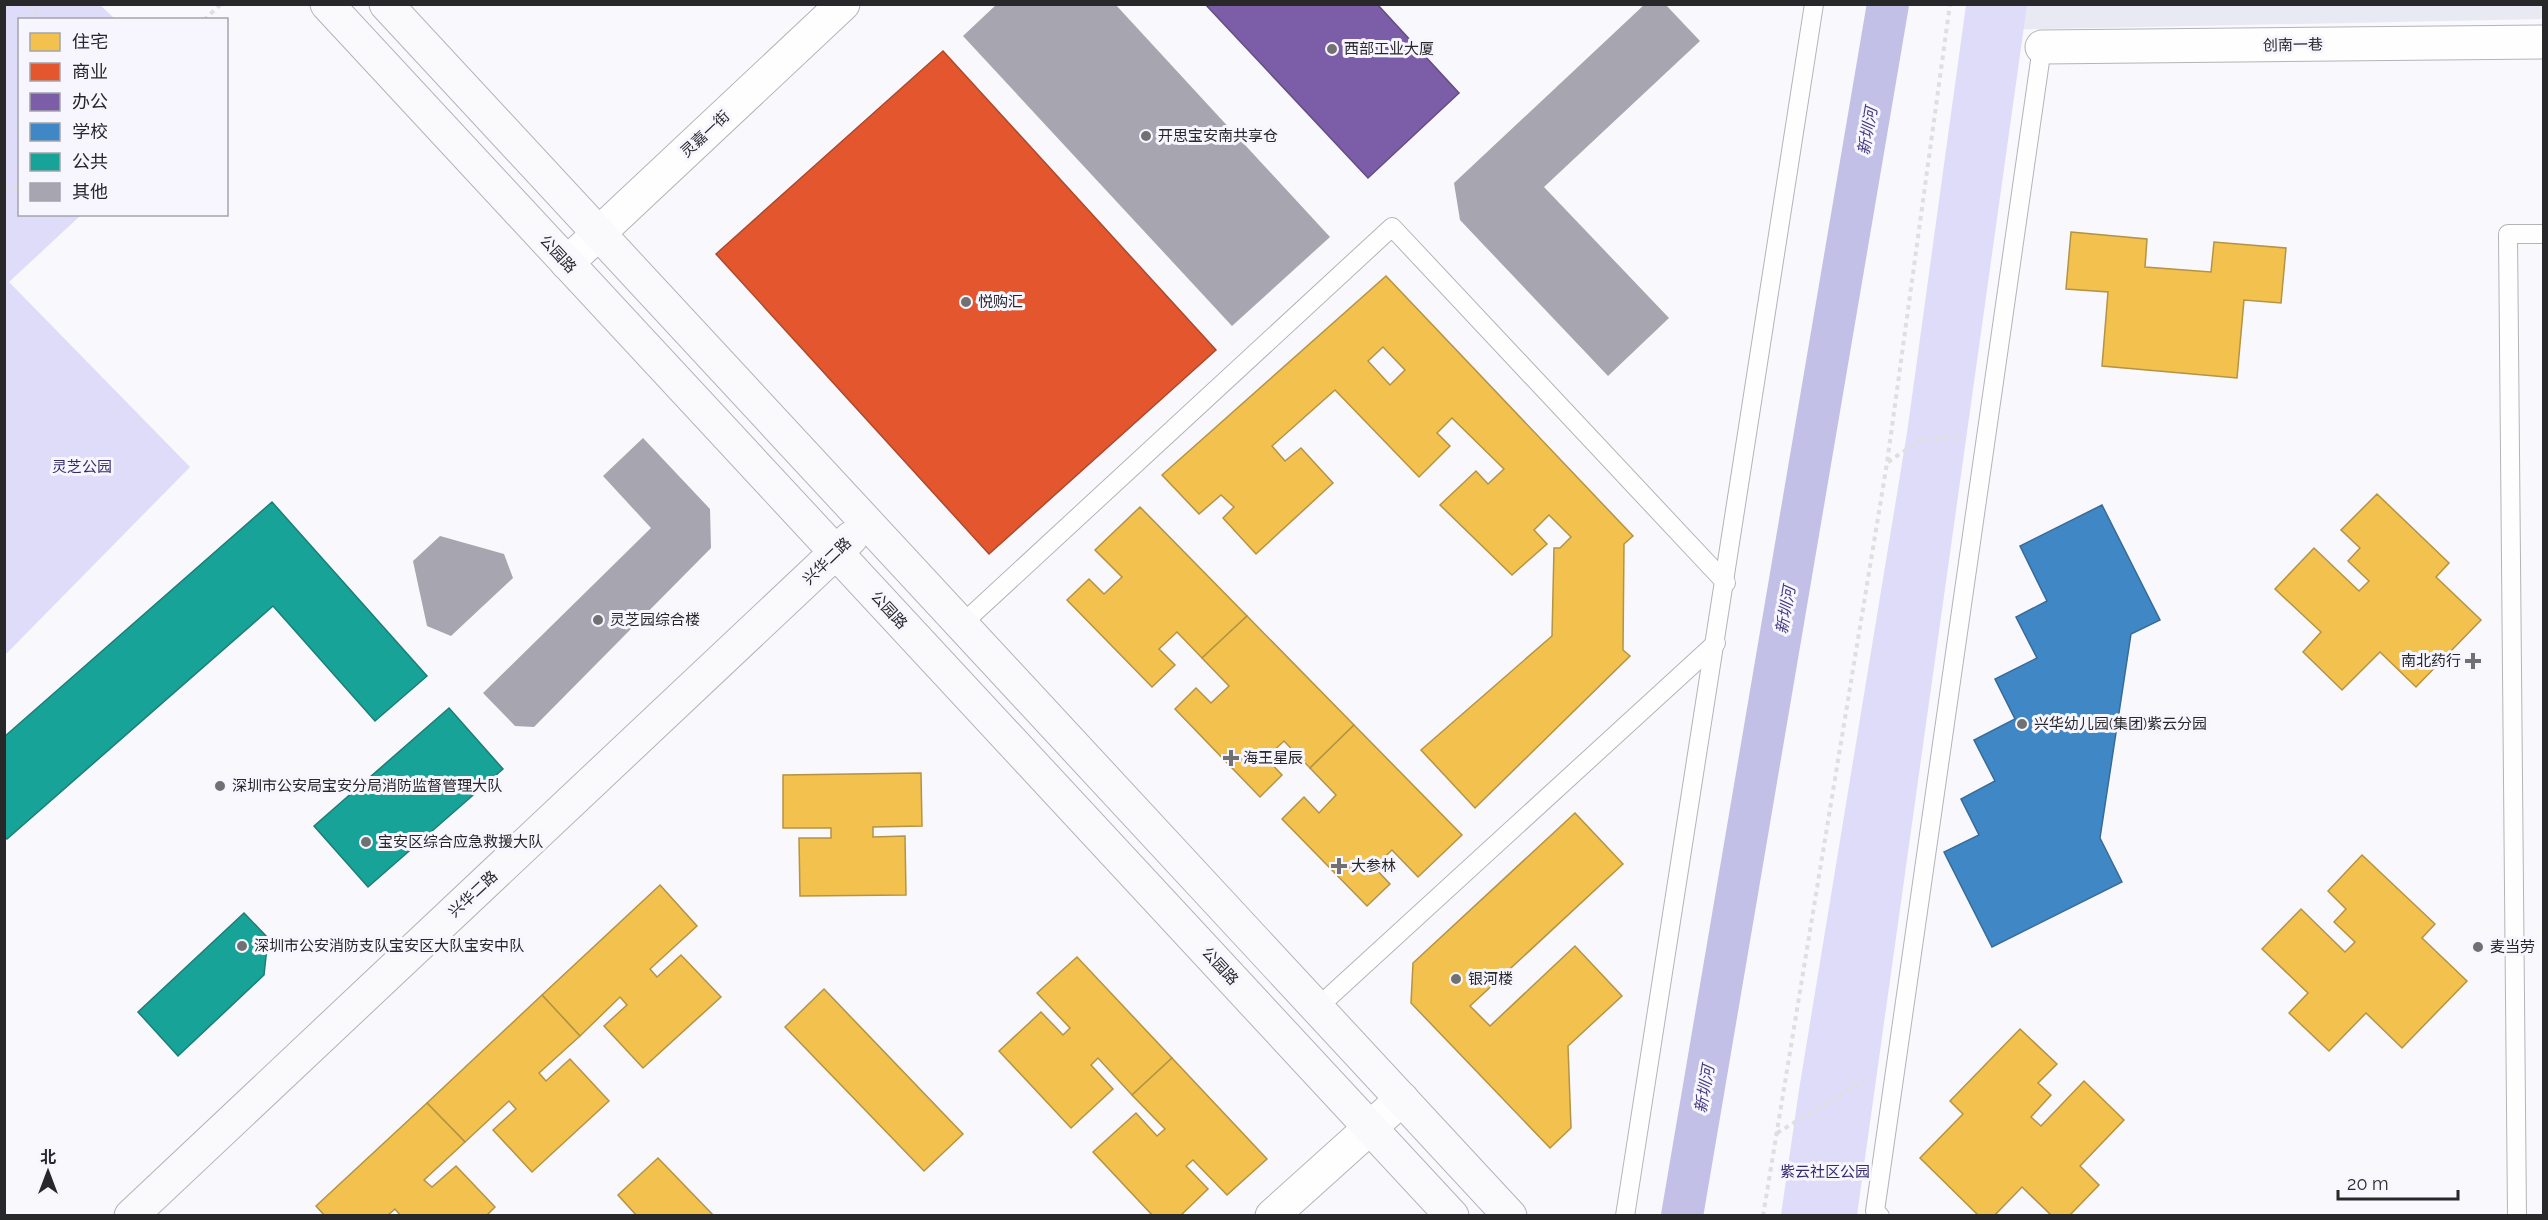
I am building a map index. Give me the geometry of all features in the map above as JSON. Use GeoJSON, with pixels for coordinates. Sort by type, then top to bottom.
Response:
{"type":"FeatureCollection","features":[{"type":"Feature","properties":{"kind":"main road","name":"公园路"},"geometry":{"type":"LineString","coordinates":[[327,4],[1452,1215]]}},
{"type":"Feature","properties":{"kind":"main road"},"geometry":{"type":"LineString","coordinates":[[386,4],[1510,1215]]}},
{"type":"Feature","properties":{"kind":"main road","name":"兴华二路"},"geometry":{"type":"LineString","coordinates":[[132,1215],[867,523]]}},
{"type":"Feature","properties":{"kind":"street","name":"灵嘉一街"},"geometry":{"type":"LineString","coordinates":[[567,263],[843,4]]}},
{"type":"Feature","properties":{"kind":"street","name":"创南一巷"},"geometry":{"type":"LineString","coordinates":[[2042,47],[2544,42]]}},
{"type":"Feature","properties":{"kind":"street"},"geometry":{"type":"LineString","coordinates":[[1272,1215],[1402,1099]]}},
{"type":"Feature","properties":{"kind":"lane"},"geometry":{"type":"LineString","coordinates":[[1625,1215],[1726,583],[1814,4]]}},
{"type":"Feature","properties":{"kind":"lane"},"geometry":{"type":"LineString","coordinates":[[1880,1215],[1875,1210],[2042,47]]}},
{"type":"Feature","properties":{"kind":"lane"},"geometry":{"type":"LineString","coordinates":[[962,624],[1392,227],[1726,583]]}},
{"type":"Feature","properties":{"kind":"lane"},"geometry":{"type":"LineString","coordinates":[[2517,1215],[2508,234],[2544,234]]}},
{"type":"Feature","properties":{"kind":"lane"},"geometry":{"type":"LineString","coordinates":[[1317,1008],[1716,643]]}},
{"type":"Feature","properties":{"kind":"path"},"geometry":{"type":"LineString","coordinates":[[28,4],[40,18]]}},
{"type":"Feature","properties":{"kind":"path"},"geometry":{"type":"LineString","coordinates":[[206,18],[220,4]]}},
{"type":"Feature","properties":{"kind":"path"},"geometry":{"type":"LineString","coordinates":[[1763,1215],[1887,463],[1934,105],[1950,4]]}},
{"type":"Feature","properties":{"kind":"path"},"geometry":{"type":"LineString","coordinates":[[1887,463],[1922,439],[1985,438]]}},
{"type":"Feature","properties":{"kind":"path"},"geometry":{"type":"LineString","coordinates":[[1777,1133],[1896,1062]]}},
{"type":"Feature","properties":{"kind":"shaded area"},"geometry":{"type":"Polygon","coordinates":[[[1996,4],[2544,5],[2543,19],[1992,30],[1996,4]]]}},
{"type":"Feature","properties":{"kind":"green space","name":"灵芝公园"},"geometry":{"type":"Polygon","coordinates":[[[5,4],[100,5],[114,18],[18,18],[18,216],[80,216],[9,282],[190,467],[5,655],[5,4]]]}},
{"type":"Feature","properties":{"kind":"green space","name":"紫云社区公园"},"geometry":{"type":"Polygon","coordinates":[[[1966,5],[2027,5],[1857,1215],[1781,1215],[1799,1090],[1907,433],[1966,5]]]}},
{"type":"Feature","properties":{"kind":"building: 住宅"},"geometry":{"type":"Polygon","coordinates":[[[2071,232],[2147,239],[2145,267],[2211,272],[2214,242],[2286,248],[2281,303],[2244,300],[2237,378],[2102,366],[2108,292],[2066,289],[2071,232]]]}},
{"type":"Feature","properties":{"kind":"building: 住宅"},"geometry":{"type":"Polygon","coordinates":[[[1386,276],[1633,536],[1624,544],[1623,650],[1630,656],[1475,808],[1421,750],[1552,636],[1554,548],[1560,548],[1571,537],[1549,515],[1534,530],[1547,544],[1512,575],[1440,505],[1476,471],[1488,484],[1504,469],[1452,418],[1437,433],[1450,446],[1419,477],[1335,390],[1272,446],[1285,461],[1301,448],[1333,483],[1256,554],[1223,518],[1234,507],[1221,495],[1199,514],[1162,475],[1386,276]],[[1383,347],[1368,361],[1390,385],[1405,370],[1383,347]]]}},
{"type":"Feature","properties":{"kind":"building: 住宅"},"geometry":{"type":"Polygon","coordinates":[[[2377,494],[2449,563],[2436,577],[2481,620],[2416,687],[2380,652],[2342,690],[2303,652],[2321,632],[2275,589],[2314,548],[2359,591],[2369,581],[2348,561],[2360,548],[2341,530],[2377,494]]]}},
{"type":"Feature","properties":{"kind":"building: 住宅"},"geometry":{"type":"Polygon","coordinates":[[[1140,507],[1247,616],[1202,658],[1177,632],[1159,649],[1175,665],[1152,687],[1067,600],[1089,579],[1104,594],[1122,577],[1095,550],[1140,507]]]}},
{"type":"Feature","properties":{"kind":"building: 住宅"},"geometry":{"type":"Polygon","coordinates":[[[1247,616],[1354,725],[1310,768],[1284,741],[1266,758],[1282,775],[1260,797],[1175,709],[1196,688],[1211,703],[1229,686],[1202,658],[1247,616]]]}},
{"type":"Feature","properties":{"kind":"building: 住宅"},"geometry":{"type":"Polygon","coordinates":[[[1354,725],[1462,835],[1418,877],[1392,850],[1374,867],[1390,884],[1367,906],[1282,819],[1304,797],[1319,813],[1336,795],[1310,768],[1354,725]]]}},
{"type":"Feature","properties":{"kind":"building: 住宅"},"geometry":{"type":"Polygon","coordinates":[[[921,773],[922,826],[873,827],[873,837],[905,836],[906,895],[800,896],[799,838],[831,838],[831,828],[783,828],[783,775],[921,773]]]}},
{"type":"Feature","properties":{"kind":"building: 住宅","name":"银河楼"},"geometry":{"type":"Polygon","coordinates":[[[1575,813],[1623,864],[1470,1006],[1490,1026],[1575,946],[1622,996],[1568,1046],[1571,1128],[1550,1148],[1411,1003],[1413,963],[1575,813]]]}},
{"type":"Feature","properties":{"kind":"building: 住宅"},"geometry":{"type":"Polygon","coordinates":[[[2362,855],[2435,924],[2422,938],[2467,981],[2402,1048],[2366,1013],[2329,1051],[2289,1013],[2308,993],[2262,949],[2301,909],[2345,952],[2355,942],[2334,922],[2346,909],[2328,891],[2362,855]]]}},
{"type":"Feature","properties":{"kind":"building: 住宅"},"geometry":{"type":"Polygon","coordinates":[[[660,885],[697,926],[650,969],[657,977],[681,955],[721,997],[643,1068],[604,1026],[627,1005],[620,997],[580,1036],[542,995],[660,885]]]}},
{"type":"Feature","properties":{"kind":"building: 住宅"},"geometry":{"type":"Polygon","coordinates":[[[1077,957],[1172,1058],[1132,1095],[1098,1058],[1091,1065],[1113,1089],[1071,1128],[999,1051],[1041,1012],[1063,1035],[1070,1028],[1037,993],[1077,957]]]}},
{"type":"Feature","properties":{"kind":"building: 住宅"},"geometry":{"type":"Polygon","coordinates":[[[824,989],[963,1134],[924,1171],[785,1027],[824,989]]]}},
{"type":"Feature","properties":{"kind":"building: 住宅"},"geometry":{"type":"Polygon","coordinates":[[[542,995],[580,1036],[539,1073],[546,1081],[570,1059],[609,1101],[532,1172],[493,1130],[516,1109],[509,1101],[465,1142],[427,1103],[542,995]]]}},
{"type":"Feature","properties":{"kind":"building: 住宅"},"geometry":{"type":"Polygon","coordinates":[[[2020,1029],[2057,1064],[2038,1083],[2051,1095],[2031,1117],[2041,1126],[2084,1081],[2124,1120],[2080,1166],[2099,1185],[2069,1216],[2052,1216],[2022,1187],[1994,1216],[1979,1216],[1920,1158],[1963,1114],[1950,1101],[2020,1029]]]}},
{"type":"Feature","properties":{"kind":"building: 住宅"},"geometry":{"type":"Polygon","coordinates":[[[1172,1058],[1267,1159],[1227,1195],[1193,1160],[1186,1166],[1208,1189],[1180,1216],[1153,1216],[1093,1152],[1136,1113],[1157,1136],[1165,1129],[1132,1095],[1172,1058]]]}},
{"type":"Feature","properties":{"kind":"building: 住宅"},"geometry":{"type":"Polygon","coordinates":[[[427,1103],[465,1142],[424,1180],[432,1187],[456,1166],[495,1207],[486,1216],[401,1216],[395,1209],[387,1216],[325,1216],[316,1206],[427,1103]]]}},
{"type":"Feature","properties":{"kind":"building: 住宅"},"geometry":{"type":"Polygon","coordinates":[[[658,1158],[714,1216],[637,1216],[618,1195],[658,1158]]]}},
{"type":"Feature","properties":{"kind":"building: 商业","name":"悦购汇"},"geometry":{"type":"Polygon","coordinates":[[[943,51],[1216,350],[989,554],[716,254],[943,51]]]}},
{"type":"Feature","properties":{"kind":"building: 办公","name":"西部工业大厦"},"geometry":{"type":"Polygon","coordinates":[[[1205,4],[1377,4],[1459,93],[1368,178],[1205,4]]]}},
{"type":"Feature","properties":{"kind":"building: 学校"},"geometry":{"type":"Polygon","coordinates":[[[2102,505],[2160,620],[2131,634],[2100,838],[2122,882],[1992,947],[1944,852],[1979,835],[1961,799],[1995,781],[1974,740],[2015,719],[1995,679],[2037,658],[2016,617],[2047,601],[2020,546],[2102,505]]]}},
{"type":"Feature","properties":{"kind":"building: 公共"},"geometry":{"type":"Polygon","coordinates":[[[272,502],[427,676],[375,721],[273,606],[7,839],[4,836],[4,737],[272,502]]]}},
{"type":"Feature","properties":{"kind":"building: 公共"},"geometry":{"type":"Polygon","coordinates":[[[449,708],[503,769],[368,887],[314,826],[449,708]]]}},
{"type":"Feature","properties":{"kind":"building: 公共"},"geometry":{"type":"Polygon","coordinates":[[[244,913],[268,938],[264,975],[178,1056],[138,1012],[244,913]]]}},
{"type":"Feature","properties":{"kind":"building: 其他","name":"开思宝安南共享仓"},"geometry":{"type":"Polygon","coordinates":[[[997,4],[1115,4],[1330,237],[1232,326],[963,36],[997,4]]]}},
{"type":"Feature","properties":{"kind":"building: 其他"},"geometry":{"type":"Polygon","coordinates":[[[1645,4],[1665,4],[1700,41],[1544,187],[1669,318],[1608,376],[1460,220],[1454,183],[1645,4]]]}},
{"type":"Feature","properties":{"kind":"building: 其他","name":"灵芝园综合楼"},"geometry":{"type":"Polygon","coordinates":[[[643,438],[710,509],[711,548],[534,727],[515,726],[483,693],[651,528],[603,476],[643,438]]]}},
{"type":"Feature","properties":{"kind":"building: 其他"},"geometry":{"type":"Polygon","coordinates":[[[440,536],[504,554],[513,578],[451,636],[427,626],[413,561],[440,536]]]}},
{"type":"Feature","properties":{"kind":"waterway","name":"新圳河"},"geometry":{"type":"LineString","coordinates":[[1682,1216],[1888,4]]}},
{"type":"Feature","properties":{"kind":"place","name":"西部工业大厦"},"geometry":{"type":"Point","coordinates":[1332,49]}},
{"type":"Feature","properties":{"kind":"place","name":"开思宝安南共享仓"},"geometry":{"type":"Point","coordinates":[1146,136]}},
{"type":"Feature","properties":{"kind":"place","name":"悦购汇"},"geometry":{"type":"Point","coordinates":[966,302]}},
{"type":"Feature","properties":{"kind":"place","name":"灵芝园综合楼"},"geometry":{"type":"Point","coordinates":[598,620]}},
{"type":"Feature","properties":{"kind":"place","name":"南北药行"},"geometry":{"type":"Point","coordinates":[2473,661]}},
{"type":"Feature","properties":{"kind":"place","name":"兴华幼儿园(集团)紫云分园"},"geometry":{"type":"Point","coordinates":[2022,724]}},
{"type":"Feature","properties":{"kind":"place","name":"海王星辰"},"geometry":{"type":"Point","coordinates":[1231,758]}},
{"type":"Feature","properties":{"kind":"place","name":"深圳市公安局宝安分局消防监督管理大队"},"geometry":{"type":"Point","coordinates":[220,786]}},
{"type":"Feature","properties":{"kind":"place","name":"宝安区综合应急救援大队"},"geometry":{"type":"Point","coordinates":[366,842]}},
{"type":"Feature","properties":{"kind":"place","name":"大参林"},"geometry":{"type":"Point","coordinates":[1339,866]}},
{"type":"Feature","properties":{"kind":"place","name":"深圳市公安消防支队宝安区大队宝安中队"},"geometry":{"type":"Point","coordinates":[242,946]}},
{"type":"Feature","properties":{"kind":"place","name":"麦当劳"},"geometry":{"type":"Point","coordinates":[2478,947]}},
{"type":"Feature","properties":{"kind":"place","name":"银河楼"},"geometry":{"type":"Point","coordinates":[1456,979]}}]}
